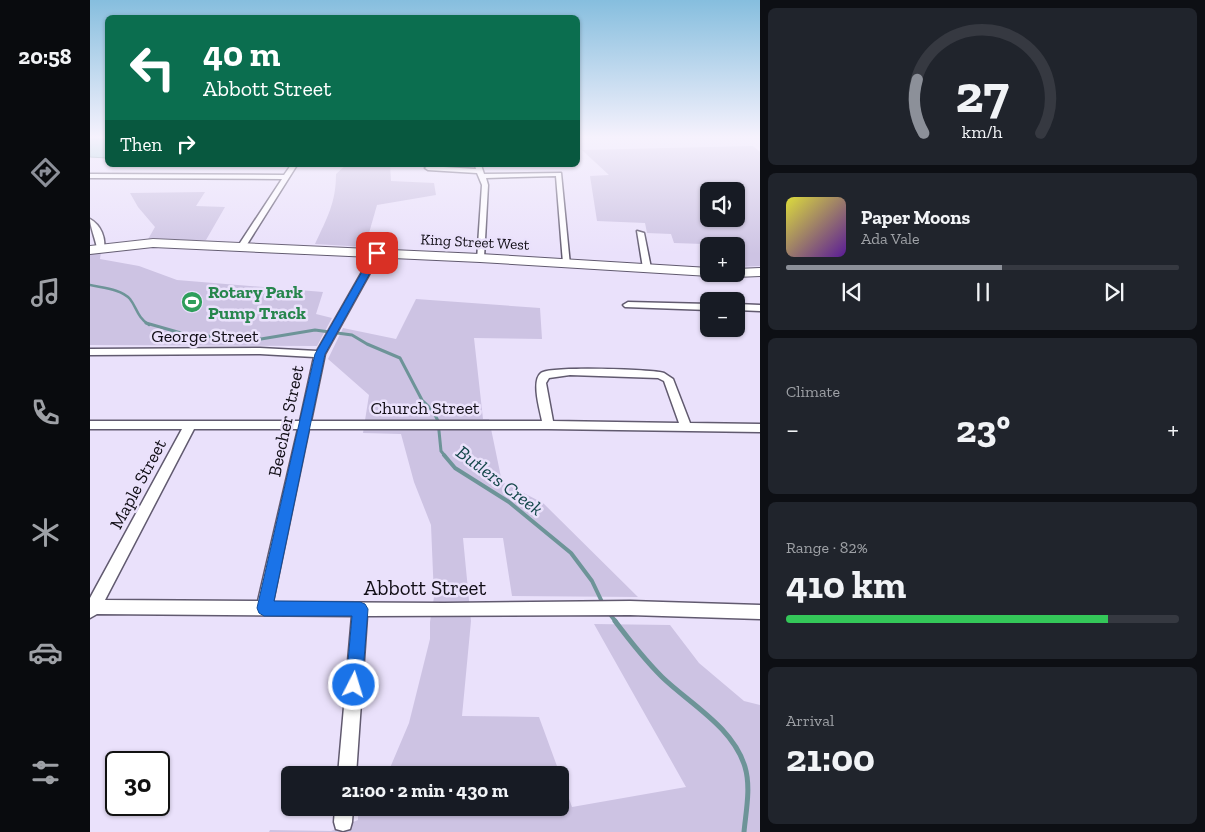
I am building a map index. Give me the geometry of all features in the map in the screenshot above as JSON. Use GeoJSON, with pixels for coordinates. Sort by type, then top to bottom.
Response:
{"type":"FeatureCollection","features":[{"type":"Feature","properties":{"kind":"main road","name":"King Street West"},"geometry":{"type":"LineString","coordinates":[[95,249],[153,243],[242,246],[700,271]]}},
{"type":"Feature","properties":{"kind":"main road"},"geometry":{"type":"LineString","coordinates":[[745,273],[760,272]]}},
{"type":"Feature","properties":{"kind":"street"},"geometry":{"type":"LineString","coordinates":[[90,176],[286,177]]}},
{"type":"Feature","properties":{"kind":"street"},"geometry":{"type":"LineString","coordinates":[[480,258],[484,204],[481,176]]}},
{"type":"Feature","properties":{"kind":"street"},"geometry":{"type":"LineString","coordinates":[[559,176],[567,263]]}},
{"type":"Feature","properties":{"kind":"street"},"geometry":{"type":"LineString","coordinates":[[242,246],[286,177]]}},
{"type":"Feature","properties":{"kind":"street"},"geometry":{"type":"LineString","coordinates":[[90,221],[98,231],[95,249]]}},
{"type":"Feature","properties":{"kind":"street"},"geometry":{"type":"LineString","coordinates":[[640,234],[648,268]]}},
{"type":"Feature","properties":{"kind":"street","name":"Beecher Street"},"geometry":{"type":"LineString","coordinates":[[264,608],[320,354],[328,336],[377,253]]}},
{"type":"Feature","properties":{"kind":"street"},"geometry":{"type":"LineString","coordinates":[[628,305],[700,307]]}},
{"type":"Feature","properties":{"kind":"street"},"geometry":{"type":"LineString","coordinates":[[745,307],[760,308]]}},
{"type":"Feature","properties":{"kind":"street","name":"George Street"},"geometry":{"type":"LineString","coordinates":[[90,352],[260,351],[320,354]]}},
{"type":"Feature","properties":{"kind":"street"},"geometry":{"type":"LineString","coordinates":[[548,425],[542,383],[545,375],[570,372],[660,375],[668,379],[686,426]]}},
{"type":"Feature","properties":{"kind":"street","name":"Church Street"},"geometry":{"type":"LineString","coordinates":[[90,425],[548,425],[760,428]]}},
{"type":"Feature","properties":{"kind":"street","name":"Maple Street"},"geometry":{"type":"LineString","coordinates":[[91,610],[190,425]]}},
{"type":"Feature","properties":{"kind":"street","name":"Abbott Street"},"geometry":{"type":"LineString","coordinates":[[91,610],[630,608],[760,612]]}},
{"type":"Feature","properties":{"kind":"street"},"geometry":{"type":"LineString","coordinates":[[348,766],[360,609]]}},
{"type":"Feature","properties":{"kind":"shaded area"},"geometry":{"type":"Polygon","coordinates":[[[336,176],[391,176],[391,181],[434,183],[436,195],[377,205],[365,247],[315,244],[333,202],[336,176]]]}},
{"type":"Feature","properties":{"kind":"shaded area"},"geometry":{"type":"Polygon","coordinates":[[[590,176],[760,176],[760,266],[745,267],[745,237],[700,237],[700,244],[674,243],[671,234],[647,233],[645,223],[597,221],[590,176]]]}},
{"type":"Feature","properties":{"kind":"shaded area"},"geometry":{"type":"Polygon","coordinates":[[[205,192],[196,206],[225,207],[206,240],[147,241],[155,227],[138,207],[130,193],[205,192]]]}},
{"type":"Feature","properties":{"kind":"shaded area"},"geometry":{"type":"Polygon","coordinates":[[[101,252],[100,259],[139,266],[177,280],[323,292],[316,314],[332,318],[317,346],[90,345],[90,254],[101,252]]]}},
{"type":"Feature","properties":{"kind":"shaded area"},"geometry":{"type":"Polygon","coordinates":[[[416,299],[540,308],[542,339],[474,338],[483,419],[489,419],[502,482],[543,503],[638,597],[512,596],[503,538],[463,538],[471,621],[462,716],[539,717],[557,766],[391,766],[409,723],[430,639],[430,622],[434,597],[431,525],[414,482],[401,434],[363,433],[369,395],[328,359],[343,328],[396,339],[416,299]]]}},
{"type":"Feature","properties":{"kind":"shaded area"},"geometry":{"type":"Polygon","coordinates":[[[594,624],[670,625],[699,663],[744,701],[760,705],[760,832],[269,832],[270,830],[331,831],[358,820],[358,816],[569,816],[569,799],[572,807],[686,787],[594,624]]]}},
{"type":"Feature","properties":{"kind":"waterway","name":"Butlers Creek"},"geometry":{"type":"LineString","coordinates":[[90,285],[122,293],[130,299],[142,319],[147,323]]}},
{"type":"Feature","properties":{"kind":"waterway","name":"Butlers Creek"},"geometry":{"type":"LineString","coordinates":[[147,323],[188,335],[261,339],[315,330],[352,335],[367,344],[400,358],[422,400],[433,411],[438,421],[441,451],[445,456]]}},
{"type":"Feature","properties":{"kind":"waterway","name":"Butlers Creek"},"geometry":{"type":"LineString","coordinates":[[444,455],[455,468],[509,502],[571,553],[592,581],[603,604]]}},
{"type":"Feature","properties":{"kind":"waterway","name":"Butlers Creek"},"geometry":{"type":"LineString","coordinates":[[609,613],[616,622]]}},
{"type":"Feature","properties":{"kind":"waterway","name":"Butlers Creek"},"geometry":{"type":"LineString","coordinates":[[615,621],[656,671],[710,717],[731,740],[739,753],[745,767],[748,783],[744,832]]}},
{"type":"Feature","properties":{"kind":"place","name":"Rotary Park Pump Track"},"geometry":{"type":"Point","coordinates":[192,302]}},
{"type":"Feature","properties":{"kind":"route"},"geometry":{"type":"LineString","coordinates":[[354,685],[360,609],[264,608],[320,354],[328,336],[377,253]]}}]}
